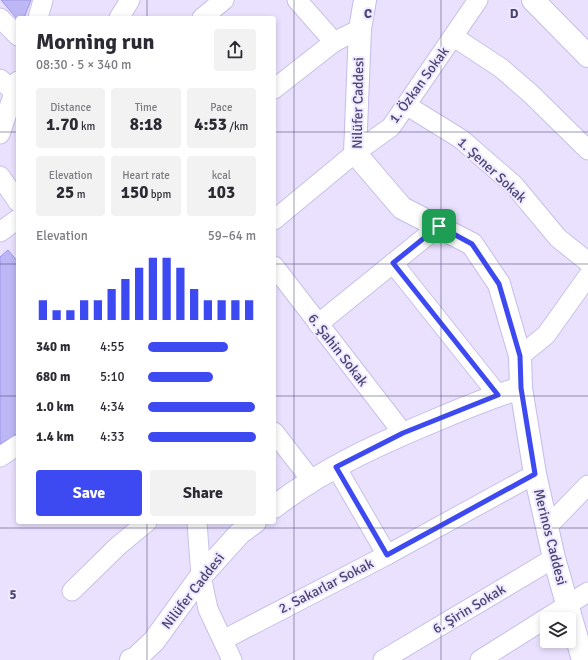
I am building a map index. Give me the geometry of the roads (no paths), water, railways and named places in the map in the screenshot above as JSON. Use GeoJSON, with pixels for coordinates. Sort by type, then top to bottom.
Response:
{"type":"FeatureCollection","features":[{"type":"Feature","properties":{"kind":"main road","name":"Nilüfer Caddesi"},"geometry":{"type":"LineString","coordinates":[[365,0],[360,29],[355,153],[402,208],[472,244],[499,284],[520,356],[521,388]]}},
{"type":"Feature","properties":{"kind":"main road"},"geometry":{"type":"LineString","coordinates":[[536,1],[588,56]]}},
{"type":"Feature","properties":{"kind":"main road"},"geometry":{"type":"LineString","coordinates":[[276,505],[291,494],[336,467],[403,433],[498,395],[521,388]]}},
{"type":"Feature","properties":{"kind":"main road","name":"Merinos Caddesi"},"geometry":{"type":"LineString","coordinates":[[521,388],[535,474],[548,526],[554,558],[581,659]]}},
{"type":"Feature","properties":{"kind":"main road","name":"Nilüfer Caddesi"},"geometry":{"type":"LineString","coordinates":[[131,660],[135,660],[154,641],[201,576],[240,533],[252,524]]}},
{"type":"Feature","properties":{"kind":"street"},"geometry":{"type":"LineString","coordinates":[[39,16],[43,0]]}},
{"type":"Feature","properties":{"kind":"street"},"geometry":{"type":"LineString","coordinates":[[120,16],[130,0]]}},
{"type":"Feature","properties":{"kind":"street"},"geometry":{"type":"LineString","coordinates":[[204,16],[224,0]]}},
{"type":"Feature","properties":{"kind":"street"},"geometry":{"type":"LineString","coordinates":[[297,0],[334,42]]}},
{"type":"Feature","properties":{"kind":"street","name":"1. Özkan Sokak"},"geometry":{"type":"LineString","coordinates":[[276,218],[355,153],[391,127],[478,0]]}},
{"type":"Feature","properties":{"kind":"street"},"geometry":{"type":"LineString","coordinates":[[0,18],[16,34]]}},
{"type":"Feature","properties":{"kind":"street"},"geometry":{"type":"LineString","coordinates":[[276,86],[334,42],[360,29]]}},
{"type":"Feature","properties":{"kind":"street"},"geometry":{"type":"LineString","coordinates":[[454,37],[501,68],[531,94],[588,150]]}},
{"type":"Feature","properties":{"kind":"street"},"geometry":{"type":"LineString","coordinates":[[0,79],[16,87],[0,134]]}},
{"type":"Feature","properties":{"kind":"street","name":"1. Şener Sokak"},"geometry":{"type":"LineString","coordinates":[[406,104],[461,139],[514,185],[558,238],[588,262]]}},
{"type":"Feature","properties":{"kind":"street"},"geometry":{"type":"LineString","coordinates":[[0,176],[16,199]]}},
{"type":"Feature","properties":{"kind":"street"},"geometry":{"type":"LineString","coordinates":[[0,232],[16,220]]}},
{"type":"Feature","properties":{"kind":"street"},"geometry":{"type":"LineString","coordinates":[[318,324],[439,226]]}},
{"type":"Feature","properties":{"kind":"street"},"geometry":{"type":"LineString","coordinates":[[393,263],[498,395]]}},
{"type":"Feature","properties":{"kind":"street","name":"6. Şahin Sokak"},"geometry":{"type":"LineString","coordinates":[[276,269],[403,433]]}},
{"type":"Feature","properties":{"kind":"street"},"geometry":{"type":"LineString","coordinates":[[520,356],[546,335],[588,276]]}},
{"type":"Feature","properties":{"kind":"street"},"geometry":{"type":"LineString","coordinates":[[276,435],[312,481]]}},
{"type":"Feature","properties":{"kind":"street"},"geometry":{"type":"LineString","coordinates":[[0,457],[16,446]]}},
{"type":"Feature","properties":{"kind":"street"},"geometry":{"type":"LineString","coordinates":[[336,467],[387,555]]}},
{"type":"Feature","properties":{"kind":"street","name":"2. Sakarlar Sokak"},"geometry":{"type":"LineString","coordinates":[[223,640],[387,555],[535,474]]}},
{"type":"Feature","properties":{"kind":"street"},"geometry":{"type":"LineString","coordinates":[[548,526],[588,485]]}},
{"type":"Feature","properties":{"kind":"street"},"geometry":{"type":"LineString","coordinates":[[72,591],[118,546],[145,524]]}},
{"type":"Feature","properties":{"kind":"street"},"geometry":{"type":"LineString","coordinates":[[197,524],[201,576],[208,609],[232,660]]}},
{"type":"Feature","properties":{"kind":"street","name":"6. Şirin Sokak"},"geometry":{"type":"LineString","coordinates":[[383,660],[554,558]]}},
{"type":"Feature","properties":{"kind":"street"},"geometry":{"type":"LineString","coordinates":[[480,660],[588,592]]}}]}
